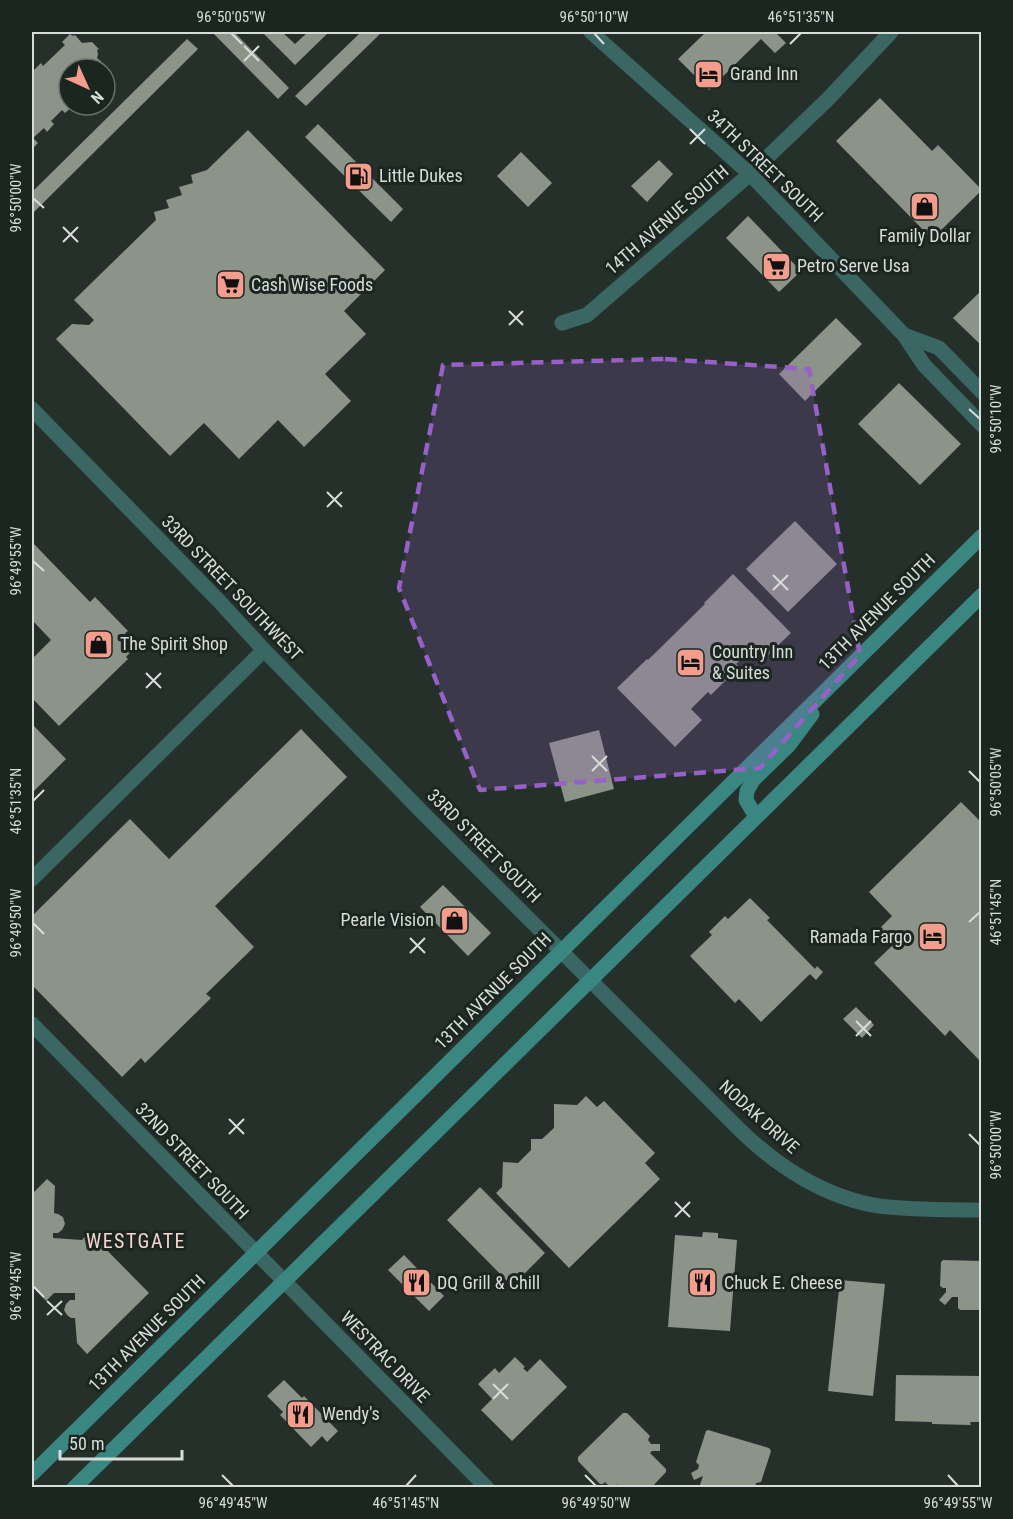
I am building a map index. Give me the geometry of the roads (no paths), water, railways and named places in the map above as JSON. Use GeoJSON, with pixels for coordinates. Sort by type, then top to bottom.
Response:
{"type":"FeatureCollection","features":[{"type":"Feature","properties":{"kind":"main road","name":"13TH AVENUE SOUTH"},"geometry":{"type":"LineString","coordinates":[[32,1474],[981,536]]}},
{"type":"Feature","properties":{"kind":"main road"},"geometry":{"type":"LineString","coordinates":[[74,1488],[981,595]]}},
{"type":"Feature","properties":{"kind":"main road"},"geometry":{"type":"LineString","coordinates":[[755,815],[746,800],[747,791],[753,780],[789,745],[838,678]]}},
{"type":"Feature","properties":{"kind":"street","name":"34TH STREET SOUTH"},"geometry":{"type":"LineString","coordinates":[[591,32],[750,174],[904,335],[924,365],[981,424]]}},
{"type":"Feature","properties":{"kind":"street","name":"14TH AVENUE SOUTH"},"geometry":{"type":"LineString","coordinates":[[562,323],[587,315],[750,174],[828,99],[891,32]]}},
{"type":"Feature","properties":{"kind":"street","name":"34TH STREET SOUTH"},"geometry":{"type":"LineString","coordinates":[[904,335],[939,348],[981,392]]}},
{"type":"Feature","properties":{"kind":"street","name":"33RD STREET SOUTHWEST"},"geometry":{"type":"LineString","coordinates":[[32,409],[404,794]]}},
{"type":"Feature","properties":{"kind":"street"},"geometry":{"type":"LineString","coordinates":[[32,879],[264,650]]}},
{"type":"Feature","properties":{"kind":"street","name":"33RD STREET SOUTH"},"geometry":{"type":"LineString","coordinates":[[404,794],[561,952]]}},
{"type":"Feature","properties":{"kind":"street","name":"NODAK DRIVE"},"geometry":{"type":"LineString","coordinates":[[561,952],[748,1138],[771,1158],[795,1174],[848,1198],[878,1206],[981,1210]]}},
{"type":"Feature","properties":{"kind":"street","name":"32ND STREET SOUTH"},"geometry":{"type":"LineString","coordinates":[[32,1024],[256,1253]]}},
{"type":"Feature","properties":{"kind":"street","name":"WESTRAC DRIVE"},"geometry":{"type":"LineString","coordinates":[[256,1253],[487,1488]]}},
{"type":"Feature","properties":{"kind":"place","name":"Grand Inn"},"geometry":{"type":"Point","coordinates":[709,74]}},
{"type":"Feature","properties":{"kind":"place","name":"Little Dukes"},"geometry":{"type":"Point","coordinates":[358,176]}},
{"type":"Feature","properties":{"kind":"place","name":"Family Dollar"},"geometry":{"type":"Point","coordinates":[925,207]}},
{"type":"Feature","properties":{"kind":"place","name":"Petro Serve Usa"},"geometry":{"type":"Point","coordinates":[776,266]}},
{"type":"Feature","properties":{"kind":"place","name":"Cash Wise Foods"},"geometry":{"type":"Point","coordinates":[230,285]}},
{"type":"Feature","properties":{"kind":"place","name":"The Spirit Shop"},"geometry":{"type":"Point","coordinates":[99,644]}},
{"type":"Feature","properties":{"kind":"place","name":"Country Inn & Suites"},"geometry":{"type":"Point","coordinates":[691,662]}},
{"type":"Feature","properties":{"kind":"place","name":"Pearle Vision"},"geometry":{"type":"Point","coordinates":[455,920]}},
{"type":"Feature","properties":{"kind":"place","name":"Ramada Fargo"},"geometry":{"type":"Point","coordinates":[933,937]}},
{"type":"Feature","properties":{"kind":"place","name":"DQ Grill & Chill"},"geometry":{"type":"Point","coordinates":[416,1283]}},
{"type":"Feature","properties":{"kind":"place","name":"Chuck E. Cheese"},"geometry":{"type":"Point","coordinates":[703,1283]}},
{"type":"Feature","properties":{"kind":"place","name":"Wendy's"},"geometry":{"type":"Point","coordinates":[301,1414]}},
{"type":"Feature","properties":{"kind":"district","name":"WESTGATE"},"geometry":{"type":"Point","coordinates":[136,1241]}}]}
